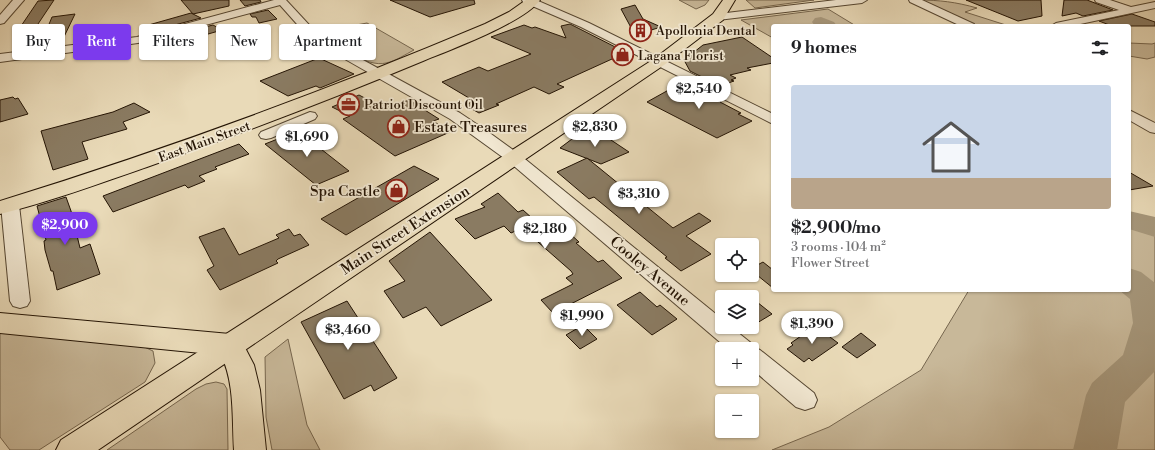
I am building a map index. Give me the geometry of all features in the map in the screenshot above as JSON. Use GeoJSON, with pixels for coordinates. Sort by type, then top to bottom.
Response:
{"type":"FeatureCollection","features":[{"type":"Feature","properties":{"kind":"main road","name":"Main Street Extension"},"geometry":{"type":"LineString","coordinates":[[72,450],[659,62],[718,17],[729,0]]}},
{"type":"Feature","properties":{"kind":"main road","name":"East Main Street"},"geometry":{"type":"LineString","coordinates":[[5,206],[201,143],[379,73],[490,27],[514,15],[531,1]]}},
{"type":"Feature","properties":{"kind":"main road"},"geometry":{"type":"LineString","coordinates":[[0,323],[230,345],[240,365],[245,390],[250,450]]}},
{"type":"Feature","properties":{"kind":"street"},"geometry":{"type":"LineString","coordinates":[[0,21],[19,0]]}},
{"type":"Feature","properties":{"kind":"street"},"geometry":{"type":"LineString","coordinates":[[718,17],[862,0]]}},
{"type":"Feature","properties":{"kind":"street"},"geometry":{"type":"LineString","coordinates":[[914,0],[966,24]]}},
{"type":"Feature","properties":{"kind":"street"},"geometry":{"type":"LineString","coordinates":[[1100,0],[1131,10]]}},
{"type":"Feature","properties":{"kind":"street"},"geometry":{"type":"LineString","coordinates":[[0,58],[138,40],[282,1]]}},
{"type":"Feature","properties":{"kind":"street","name":"Cooley Avenue"},"geometry":{"type":"LineString","coordinates":[[282,1],[308,30],[326,44],[455,116],[514,158],[736,342]]}},
{"type":"Feature","properties":{"kind":"street"},"geometry":{"type":"LineString","coordinates":[[531,1],[585,25],[771,119]]}},
{"type":"Feature","properties":{"kind":"street"},"geometry":{"type":"LineString","coordinates":[[1065,24],[1155,5]]}},
{"type":"Feature","properties":{"kind":"street"},"geometry":{"type":"LineString","coordinates":[[1131,115],[1155,129]]}},
{"type":"Feature","properties":{"kind":"street"},"geometry":{"type":"LineString","coordinates":[[266,135],[310,116]]}},
{"type":"Feature","properties":{"kind":"street"},"geometry":{"type":"LineString","coordinates":[[5,206],[20,301]]}},
{"type":"Feature","properties":{"kind":"street"},"geometry":{"type":"LineString","coordinates":[[759,362],[805,400]]}},
{"type":"Feature","properties":{"kind":"shaded area"},"geometry":{"type":"Polygon","coordinates":[[[679,0],[709,0],[705,5],[696,9],[679,0]]]}},
{"type":"Feature","properties":{"kind":"shaded area"},"geometry":{"type":"Polygon","coordinates":[[[746,0],[814,0],[755,8],[746,0]]]}},
{"type":"Feature","properties":{"kind":"shaded area"},"geometry":{"type":"Polygon","coordinates":[[[918,0],[948,2],[977,8],[965,12],[1003,24],[971,24],[918,0]]]}},
{"type":"Feature","properties":{"kind":"shaded area"},"geometry":{"type":"Polygon","coordinates":[[[828,9],[853,24],[771,24],[771,37],[741,20],[828,9]]]}},
{"type":"Feature","properties":{"kind":"shaded area"},"geometry":{"type":"Polygon","coordinates":[[[376,28],[414,50],[386,63],[378,64],[363,60],[376,60],[376,28]]]}},
{"type":"Feature","properties":{"kind":"shaded area"},"geometry":{"type":"Polygon","coordinates":[[[1131,43],[1155,43],[1155,57],[1147,59],[1131,56],[1131,43]]]}},
{"type":"Feature","properties":{"kind":"shaded area"},"geometry":{"type":"Polygon","coordinates":[[[1131,213],[1155,219],[1155,450],[772,450],[829,427],[921,370],[968,292],[1131,292],[1131,213]]]}},
{"type":"Feature","properties":{"kind":"shaded area"},"geometry":{"type":"Polygon","coordinates":[[[0,331],[140,345],[153,351],[155,363],[145,382],[39,450],[10,450],[0,437],[0,331]]]}},
{"type":"Feature","properties":{"kind":"shaded area"},"geometry":{"type":"Polygon","coordinates":[[[288,339],[307,425],[320,450],[272,450],[266,417],[265,357],[288,339]]]}},
{"type":"Feature","properties":{"kind":"shaded area"},"geometry":{"type":"Polygon","coordinates":[[[216,382],[224,384],[227,389],[228,450],[107,450],[196,389],[206,384],[216,382]]]}},
{"type":"Feature","properties":{"kind":"building"},"geometry":{"type":"Polygon","coordinates":[[[54,0],[38,24],[22,24],[38,1],[54,0]]]}},
{"type":"Feature","properties":{"kind":"building"},"geometry":{"type":"Polygon","coordinates":[[[181,0],[229,0],[229,6],[193,14],[181,0]]]}},
{"type":"Feature","properties":{"kind":"building"},"geometry":{"type":"Polygon","coordinates":[[[240,0],[260,0],[261,2],[245,6],[240,0]]]}},
{"type":"Feature","properties":{"kind":"building"},"geometry":{"type":"Polygon","coordinates":[[[390,0],[474,0],[475,4],[430,17],[390,0]]]}},
{"type":"Feature","properties":{"kind":"building"},"geometry":{"type":"Polygon","coordinates":[[[966,0],[1041,0],[1042,16],[1018,21],[966,0]]]}},
{"type":"Feature","properties":{"kind":"building"},"geometry":{"type":"Polygon","coordinates":[[[1064,0],[1087,0],[1113,10],[1083,16],[1076,13],[1062,16],[1064,0]]]}},
{"type":"Feature","properties":{"kind":"building"},"geometry":{"type":"Polygon","coordinates":[[[635,5],[643,19],[661,27],[635,35],[621,9],[635,5]]]}},
{"type":"Feature","properties":{"kind":"building"},"geometry":{"type":"Polygon","coordinates":[[[268,10],[277,19],[259,23],[256,17],[252,17],[250,14],[268,10]]]}},
{"type":"Feature","properties":{"kind":"building"},"geometry":{"type":"Polygon","coordinates":[[[191,13],[201,18],[178,24],[152,24],[191,13]]]}},
{"type":"Feature","properties":{"kind":"building"},"geometry":{"type":"Polygon","coordinates":[[[75,14],[65,35],[65,24],[49,24],[52,17],[75,14]]]}},
{"type":"Feature","properties":{"kind":"building"},"geometry":{"type":"Polygon","coordinates":[[[1132,14],[1155,22],[1155,26],[1107,24],[1099,21],[1132,14]]]}},
{"type":"Feature","properties":{"kind":"building"},"geometry":{"type":"Polygon","coordinates":[[[570,24],[631,55],[614,60],[612,59],[557,84],[564,87],[549,94],[534,87],[496,104],[499,105],[479,113],[465,105],[474,101],[442,82],[479,67],[488,71],[531,54],[491,37],[524,25],[532,28],[535,27],[566,38],[561,26],[570,24]]]}},
{"type":"Feature","properties":{"kind":"building"},"geometry":{"type":"Polygon","coordinates":[[[213,25],[216,27],[216,32],[208,34],[208,26],[213,25]]]}},
{"type":"Feature","properties":{"kind":"building"},"geometry":{"type":"Polygon","coordinates":[[[742,37],[771,57],[771,63],[747,68],[751,70],[730,75],[736,78],[731,80],[734,81],[720,86],[690,71],[684,60],[703,45],[742,37]]]}},
{"type":"Feature","properties":{"kind":"building"},"geometry":{"type":"Polygon","coordinates":[[[314,60],[323,60],[354,74],[320,88],[316,86],[288,96],[260,81],[314,60]]]}},
{"type":"Feature","properties":{"kind":"building"},"geometry":{"type":"Polygon","coordinates":[[[685,81],[705,91],[702,92],[721,101],[720,102],[741,113],[738,114],[752,121],[717,138],[647,102],[674,87],[672,86],[685,81]]]}},
{"type":"Feature","properties":{"kind":"building","name":"Estate Treasures"},"geometry":{"type":"Polygon","coordinates":[[[359,95],[378,105],[387,102],[393,106],[409,100],[439,119],[433,121],[450,132],[395,156],[343,119],[350,116],[332,107],[359,95]]]}},
{"type":"Feature","properties":{"kind":"building"},"geometry":{"type":"Polygon","coordinates":[[[13,97],[15,99],[18,98],[28,114],[0,122],[0,100],[13,97]]]}},
{"type":"Feature","properties":{"kind":"building"},"geometry":{"type":"Polygon","coordinates":[[[134,103],[150,112],[123,122],[127,129],[82,142],[88,159],[53,170],[41,131],[113,112],[134,103]]]}},
{"type":"Feature","properties":{"kind":"building"},"geometry":{"type":"Polygon","coordinates":[[[596,130],[629,152],[601,164],[560,148],[572,139],[596,130]]]}},
{"type":"Feature","properties":{"kind":"building"},"geometry":{"type":"Polygon","coordinates":[[[298,131],[349,171],[316,185],[265,144],[298,131]]]}},
{"type":"Feature","properties":{"kind":"building"},"geometry":{"type":"Polygon","coordinates":[[[239,144],[249,154],[215,167],[217,169],[199,176],[205,181],[188,188],[185,185],[113,212],[103,196],[239,144]]]}},
{"type":"Feature","properties":{"kind":"building"},"geometry":{"type":"Polygon","coordinates":[[[587,158],[673,228],[699,213],[711,221],[686,236],[711,254],[681,271],[665,258],[667,257],[594,197],[589,199],[557,172],[587,158]]]}},
{"type":"Feature","properties":{"kind":"building"},"geometry":{"type":"Polygon","coordinates":[[[414,166],[439,179],[346,235],[321,219],[414,166]]]}},
{"type":"Feature","properties":{"kind":"building"},"geometry":{"type":"Polygon","coordinates":[[[1131,173],[1153,186],[1131,190],[1131,173]]]}},
{"type":"Feature","properties":{"kind":"building"},"geometry":{"type":"Polygon","coordinates":[[[498,193],[518,212],[523,210],[553,237],[566,230],[579,242],[576,243],[598,262],[603,260],[622,278],[553,313],[541,300],[573,284],[566,278],[573,274],[571,271],[522,228],[511,233],[504,226],[475,239],[455,219],[485,207],[481,204],[498,193]]]}},
{"type":"Feature","properties":{"kind":"building"},"geometry":{"type":"Polygon","coordinates":[[[66,197],[80,248],[90,244],[100,274],[57,290],[53,271],[51,271],[45,250],[44,241],[46,240],[37,206],[66,197]]]}},
{"type":"Feature","properties":{"kind":"building"},"geometry":{"type":"Polygon","coordinates":[[[224,228],[239,255],[279,238],[276,235],[289,229],[294,236],[300,234],[309,245],[278,259],[276,261],[278,263],[220,290],[207,270],[214,266],[199,237],[224,228]]]}},
{"type":"Feature","properties":{"kind":"building"},"geometry":{"type":"Polygon","coordinates":[[[430,232],[492,300],[441,326],[426,307],[403,318],[384,291],[405,281],[389,261],[430,232]]]}},
{"type":"Feature","properties":{"kind":"building"},"geometry":{"type":"Polygon","coordinates":[[[763,262],[771,268],[771,286],[759,277],[759,264],[763,262]]]}},
{"type":"Feature","properties":{"kind":"building"},"geometry":{"type":"Polygon","coordinates":[[[640,292],[657,307],[660,305],[677,319],[652,335],[617,305],[640,292]]]}},
{"type":"Feature","properties":{"kind":"building"},"geometry":{"type":"Polygon","coordinates":[[[347,301],[397,378],[374,391],[371,385],[344,399],[301,322],[347,301]]]}},
{"type":"Feature","properties":{"kind":"building"},"geometry":{"type":"Polygon","coordinates":[[[759,304],[772,314],[759,322],[759,304]]]}},
{"type":"Feature","properties":{"kind":"building"},"geometry":{"type":"Polygon","coordinates":[[[583,325],[597,339],[580,349],[566,335],[583,325]]]}},
{"type":"Feature","properties":{"kind":"building"},"geometry":{"type":"Polygon","coordinates":[[[818,328],[838,343],[812,361],[809,358],[804,362],[787,349],[793,345],[791,343],[811,329],[813,331],[818,328]]]}},
{"type":"Feature","properties":{"kind":"building"},"geometry":{"type":"Polygon","coordinates":[[[861,333],[876,345],[857,358],[842,347],[861,333]]]}},
{"type":"Feature","properties":{"kind":"waterway"},"geometry":{"type":"LineString","coordinates":[[821,22],[824,24]]}},
{"type":"Feature","properties":{"kind":"waterway"},"geometry":{"type":"LineString","coordinates":[[1131,221],[1155,227]]}},
{"type":"Feature","properties":{"kind":"waterway"},"geometry":{"type":"LineString","coordinates":[[1095,450],[1106,395],[1140,363],[1151,323],[1146,294],[1131,282]]}},
{"type":"Feature","properties":{"kind":"place","name":"Apollonia Dental"},"geometry":{"type":"Point","coordinates":[640,30]}},
{"type":"Feature","properties":{"kind":"place","name":"Lagana Florist"},"geometry":{"type":"Point","coordinates":[622,55]}},
{"type":"Feature","properties":{"kind":"place","name":"Patriot Discount Oil"},"geometry":{"type":"Point","coordinates":[349,104]}},
{"type":"Feature","properties":{"kind":"place","name":"Estate Treasures"},"geometry":{"type":"Point","coordinates":[398,127]}},
{"type":"Feature","properties":{"kind":"place","name":"Spa Castle"},"geometry":{"type":"Point","coordinates":[396,191]}}]}
